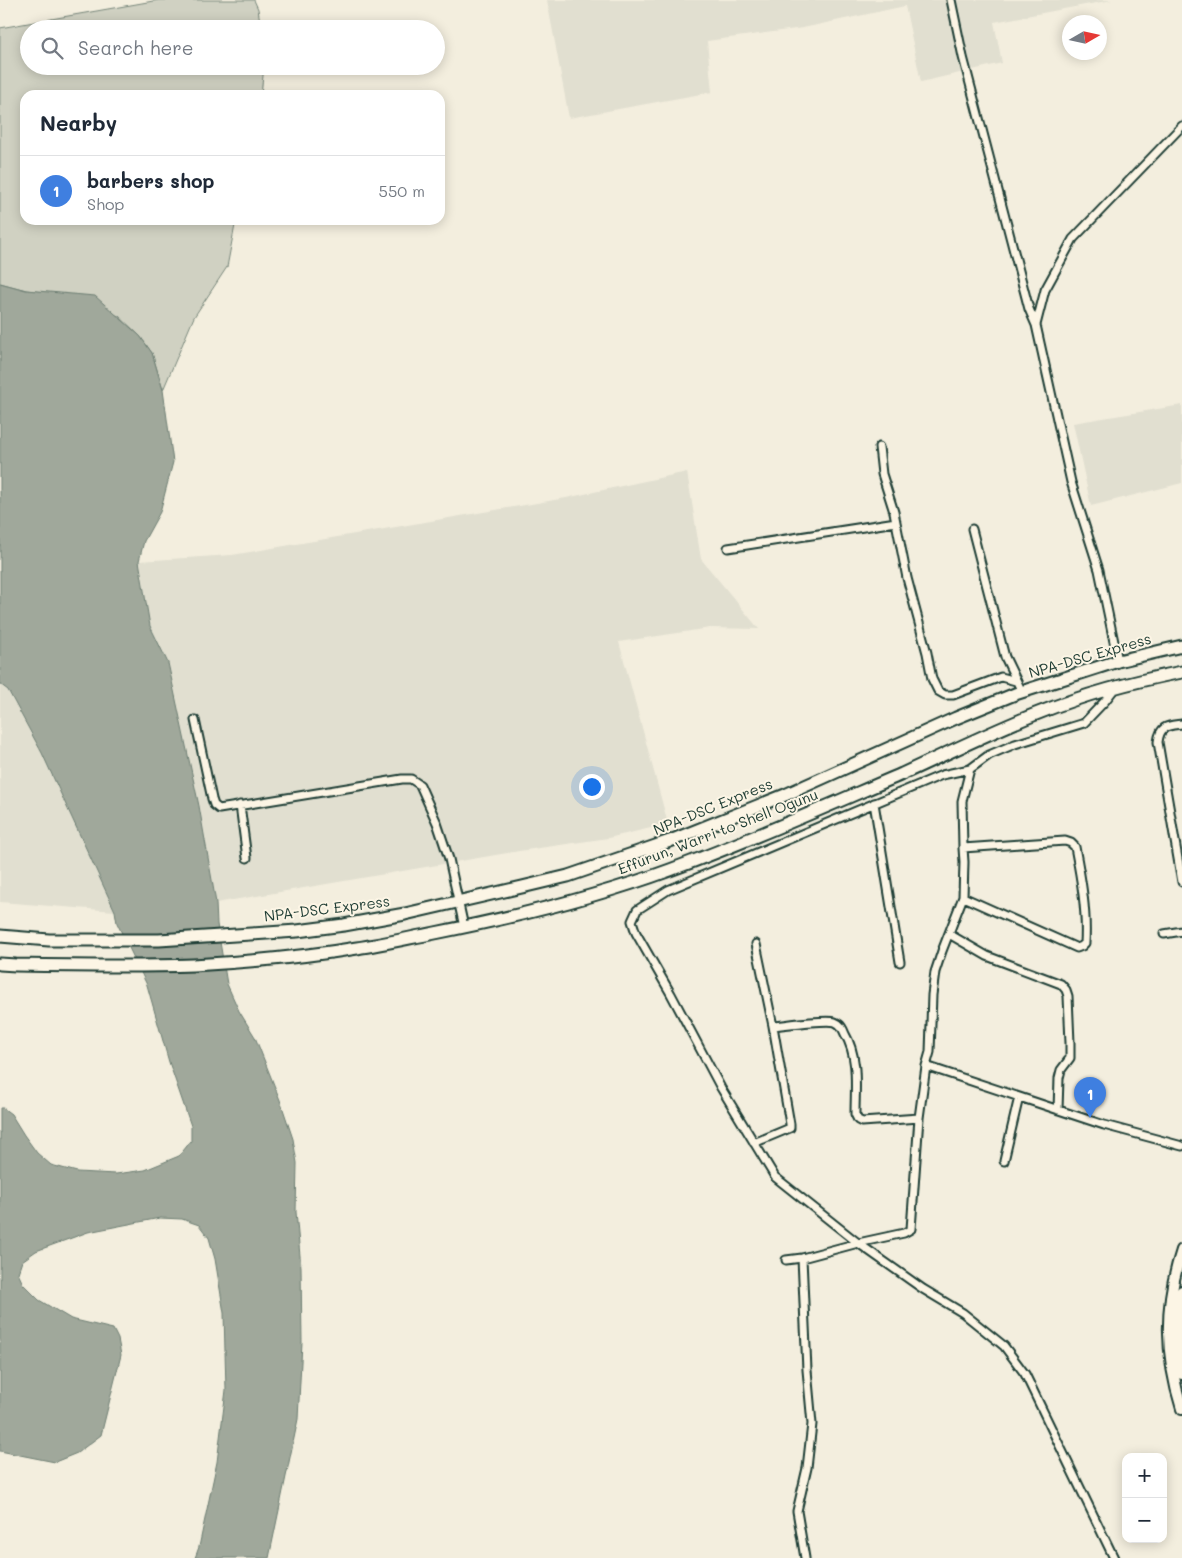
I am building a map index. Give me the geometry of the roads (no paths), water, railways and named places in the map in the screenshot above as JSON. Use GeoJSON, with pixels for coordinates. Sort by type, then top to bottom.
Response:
{"type":"FeatureCollection","features":[{"type":"Feature","properties":{"kind":"main road","name":"NPA-DSC Express"},"geometry":{"type":"LineString","coordinates":[[0,936],[49,940],[204,938],[297,931],[344,925],[458,903],[568,876],[670,841],[785,795],[956,718],[1022,692],[1118,661],[1182,646]]}},
{"type":"Feature","properties":{"kind":"main road","name":"Effurun, Warri to Shell Ogunu"},"geometry":{"type":"LineString","coordinates":[[0,964],[141,966],[248,961],[308,955],[359,948],[553,907],[669,870],[806,815],[1028,717],[1115,688],[1182,672]]}},
{"type":"Feature","properties":{"kind":"main road"},"geometry":{"type":"LineString","coordinates":[[1182,1250],[1171,1296],[1168,1332],[1172,1371],[1182,1409]]}},
{"type":"Feature","properties":{"kind":"main road"},"geometry":{"type":"LineString","coordinates":[[1182,1291],[1178,1322],[1179,1356],[1182,1374]]}},
{"type":"Feature","properties":{"kind":"street"},"geometry":{"type":"LineString","coordinates":[[951,0],[965,67],[1029,309],[1036,325],[1071,482],[1099,570],[1118,661]]}},
{"type":"Feature","properties":{"kind":"street"},"geometry":{"type":"LineString","coordinates":[[1036,325],[1045,290],[1073,238],[1182,126]]}},
{"type":"Feature","properties":{"kind":"street"},"geometry":{"type":"LineString","coordinates":[[879,447],[882,474],[896,522],[907,578],[927,652],[932,679],[938,691],[944,695],[953,695],[1001,677],[1016,681]]}},
{"type":"Feature","properties":{"kind":"street"},"geometry":{"type":"LineString","coordinates":[[728,548],[896,522]]}},
{"type":"Feature","properties":{"kind":"street"},"geometry":{"type":"LineString","coordinates":[[972,529],[1005,657],[1022,692]]}},
{"type":"Feature","properties":{"kind":"street"},"geometry":{"type":"LineString","coordinates":[[1114,1558],[1025,1374],[1004,1346],[963,1313],[923,1288],[858,1242],[775,1177],[721,1088],[636,933],[632,921],[637,910],[668,890],[942,775],[970,769],[989,755],[1015,744],[1084,723],[1115,688]]}},
{"type":"Feature","properties":{"kind":"street"},"geometry":{"type":"LineString","coordinates":[[194,720],[214,805],[219,809],[240,804],[402,779],[411,779],[420,785],[437,823],[449,859],[464,927]]}},
{"type":"Feature","properties":{"kind":"street"},"geometry":{"type":"LineString","coordinates":[[1182,724],[1166,727],[1159,733],[1158,742],[1182,882]]}},
{"type":"Feature","properties":{"kind":"street"},"geometry":{"type":"LineString","coordinates":[[786,1260],[802,1258],[858,1242],[904,1233],[911,1229],[919,1118],[926,1066],[930,1052],[932,995],[935,972],[963,897],[962,801],[970,769]]}},
{"type":"Feature","properties":{"kind":"street"},"geometry":{"type":"LineString","coordinates":[[874,803],[900,962]]}},
{"type":"Feature","properties":{"kind":"street"},"geometry":{"type":"LineString","coordinates":[[240,804],[247,858]]}},
{"type":"Feature","properties":{"kind":"street"},"geometry":{"type":"LineString","coordinates":[[963,848],[1044,842],[1071,843],[1075,846],[1080,868],[1086,919],[1085,944],[1077,948],[963,897]]}},
{"type":"Feature","properties":{"kind":"street"},"geometry":{"type":"LineString","coordinates":[[1164,934],[1182,931]]}},
{"type":"Feature","properties":{"kind":"street"},"geometry":{"type":"LineString","coordinates":[[949,934],[987,956],[1061,984],[1066,990],[1070,1028],[1070,1058],[1060,1070],[1058,1110]]}},
{"type":"Feature","properties":{"kind":"street"},"geometry":{"type":"LineString","coordinates":[[754,1144],[790,1128],[773,1026],[756,944]]}},
{"type":"Feature","properties":{"kind":"street"},"geometry":{"type":"LineString","coordinates":[[773,1026],[825,1022],[835,1022],[842,1026],[852,1045],[855,1062],[855,1114],[858,1120],[862,1122],[919,1118]]}},
{"type":"Feature","properties":{"kind":"street"},"geometry":{"type":"LineString","coordinates":[[926,1066],[1104,1125],[1182,1146]]}},
{"type":"Feature","properties":{"kind":"street"},"geometry":{"type":"LineString","coordinates":[[1004,1161],[1019,1097]]}},
{"type":"Feature","properties":{"kind":"street"},"geometry":{"type":"LineString","coordinates":[[802,1258],[807,1370],[812,1424],[807,1468],[797,1511],[805,1558]]}},
{"type":"Feature","properties":{"kind":"place","name":"barbers shop"},"geometry":{"type":"Point","coordinates":[1090,1118]}}]}
